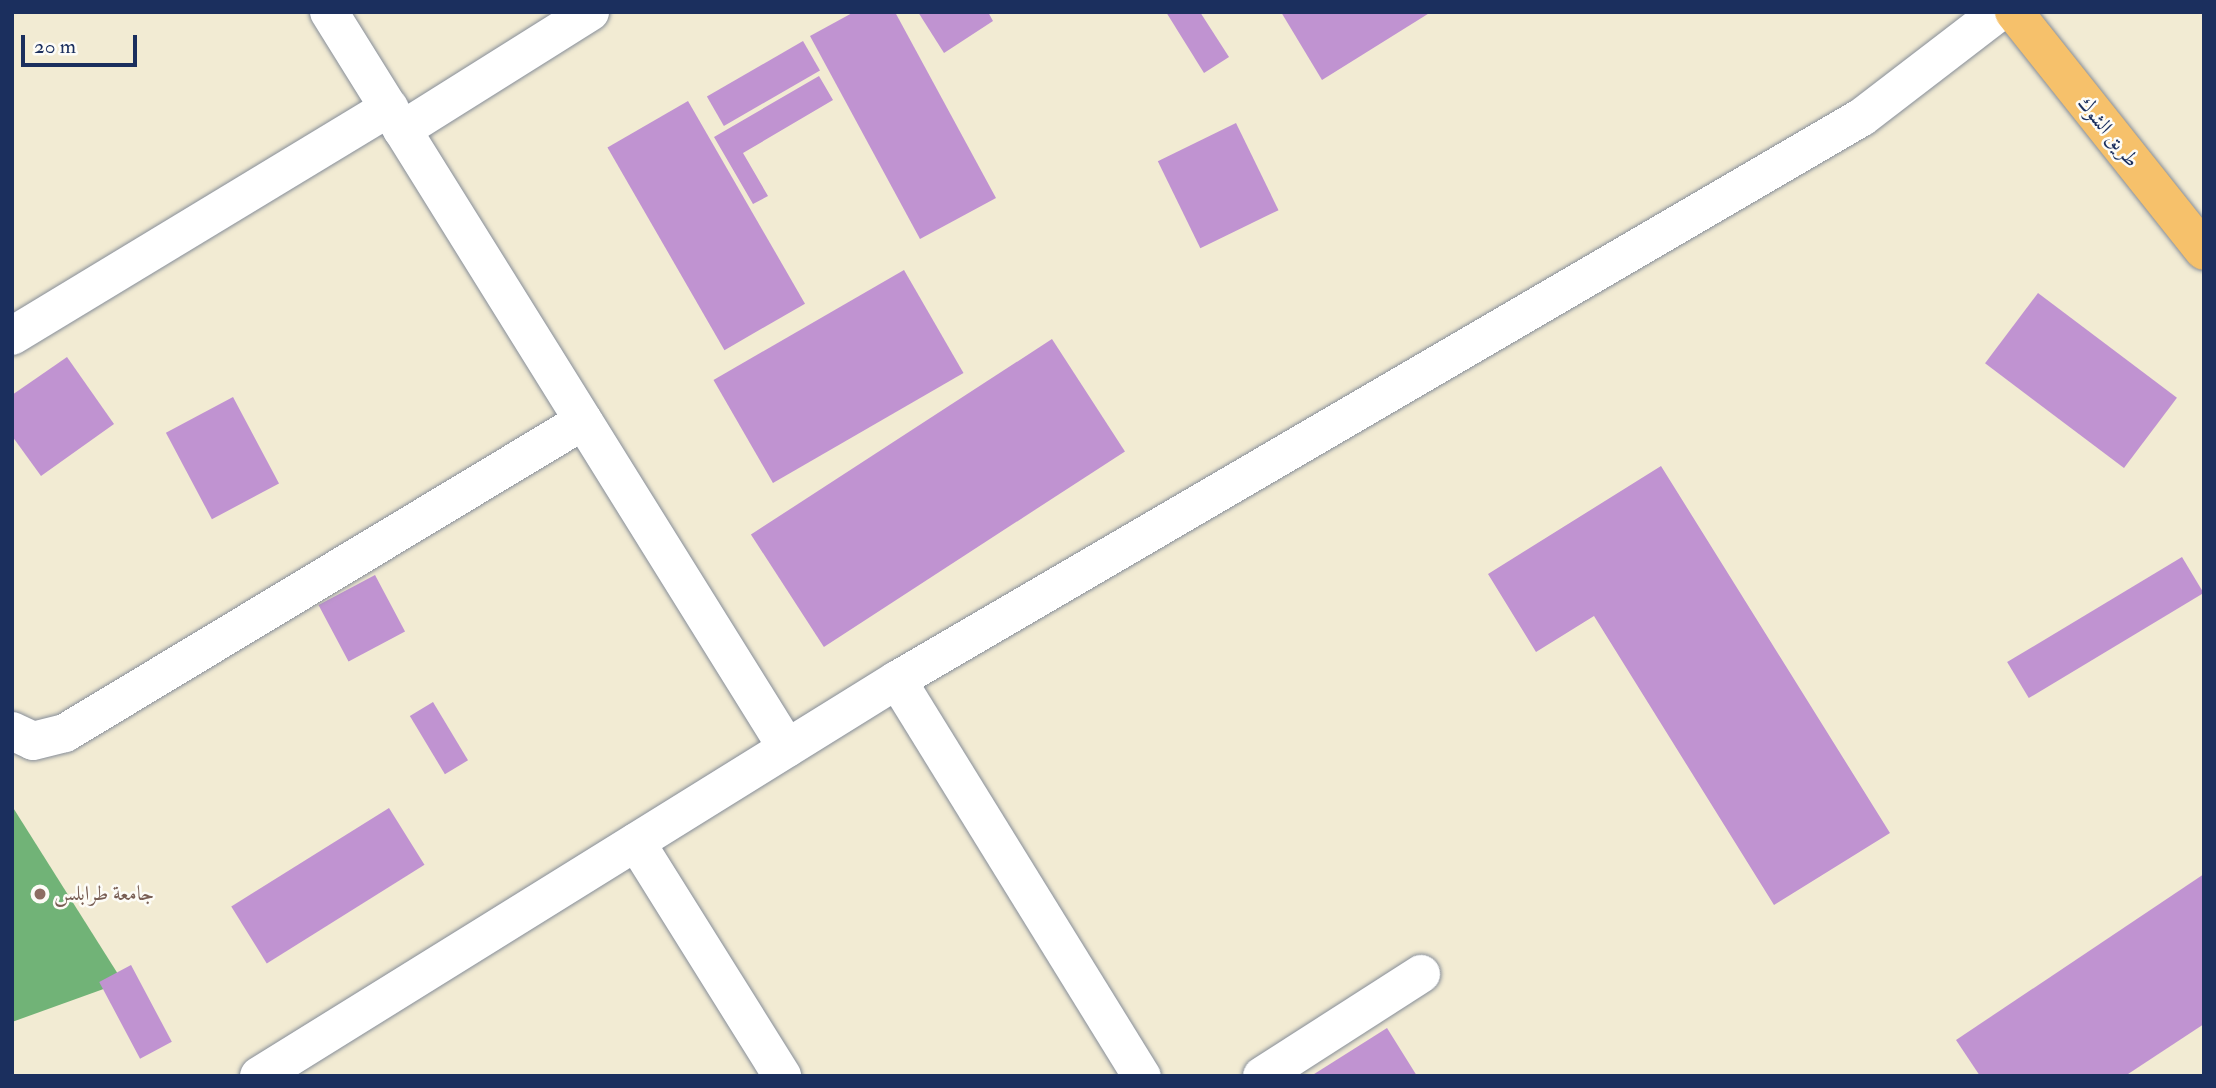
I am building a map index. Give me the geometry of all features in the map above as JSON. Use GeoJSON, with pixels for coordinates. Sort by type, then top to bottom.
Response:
{"type":"FeatureCollection","features":[{"type":"Feature","properties":{"kind":"main road","name":"طريق الشوك"},"geometry":{"type":"LineString","coordinates":[[2014,12],[2204,251]]}},
{"type":"Feature","properties":{"kind":"street"},"geometry":{"type":"LineString","coordinates":[[329,12],[788,748]]}},
{"type":"Feature","properties":{"kind":"street"},"geometry":{"type":"LineString","coordinates":[[12,336],[590,12]]}},
{"type":"Feature","properties":{"kind":"street"},"geometry":{"type":"LineString","coordinates":[[259,1076],[897,680],[1862,117],[1999,12]]}},
{"type":"Feature","properties":{"kind":"street"},"geometry":{"type":"LineString","coordinates":[[12,731],[33,741],[65,733],[583,421]]}},
{"type":"Feature","properties":{"kind":"street"},"geometry":{"type":"LineString","coordinates":[[897,680],[1142,1076]]}},
{"type":"Feature","properties":{"kind":"street"},"geometry":{"type":"LineString","coordinates":[[636,842],[782,1076]]}},
{"type":"Feature","properties":{"kind":"street"},"geometry":{"type":"LineString","coordinates":[[1262,1076],[1421,974]]}},
{"type":"Feature","properties":{"kind":"green space","name":"جامعة طرابلس"},"geometry":{"type":"Polygon","coordinates":[[[12,806],[123,982],[12,1022],[12,806]]]}},
{"type":"Feature","properties":{"kind":"building"},"geometry":{"type":"Polygon","coordinates":[[[854,12],[895,12],[996,198],[920,239],[810,36],[854,12]]]}},
{"type":"Feature","properties":{"kind":"building"},"geometry":{"type":"Polygon","coordinates":[[[918,12],[988,12],[993,21],[944,53],[918,12]]]}},
{"type":"Feature","properties":{"kind":"building"},"geometry":{"type":"Polygon","coordinates":[[[1166,12],[1200,12],[1229,57],[1204,73],[1166,12]]]}},
{"type":"Feature","properties":{"kind":"building"},"geometry":{"type":"Polygon","coordinates":[[[1281,12],[1431,12],[1322,80],[1281,12]]]}},
{"type":"Feature","properties":{"kind":"building"},"geometry":{"type":"Polygon","coordinates":[[[803,41],[820,70],[724,126],[707,96],[803,41]]]}},
{"type":"Feature","properties":{"kind":"building"},"geometry":{"type":"Polygon","coordinates":[[[819,76],[833,100],[743,153],[768,196],[753,204],[714,137],[819,76]]]}},
{"type":"Feature","properties":{"kind":"building"},"geometry":{"type":"Polygon","coordinates":[[[688,101],[805,304],[724,350],[607,148],[688,101]]]}},
{"type":"Feature","properties":{"kind":"building"},"geometry":{"type":"Polygon","coordinates":[[[1236,123],[1279,210],[1200,248],[1158,161],[1236,123]]]}},
{"type":"Feature","properties":{"kind":"building"},"geometry":{"type":"Polygon","coordinates":[[[904,270],[964,373],[773,483],[713,380],[904,270]]]}},
{"type":"Feature","properties":{"kind":"building"},"geometry":{"type":"Polygon","coordinates":[[[2038,293],[2177,398],[2124,468],[1985,363],[2038,293]]]}},
{"type":"Feature","properties":{"kind":"building"},"geometry":{"type":"Polygon","coordinates":[[[1052,339],[1125,451],[824,647],[751,535],[1052,339]]]}},
{"type":"Feature","properties":{"kind":"building"},"geometry":{"type":"Polygon","coordinates":[[[67,357],[114,424],[41,476],[12,436],[12,395],[67,357]]]}},
{"type":"Feature","properties":{"kind":"building"},"geometry":{"type":"Polygon","coordinates":[[[233,397],[279,484],[212,519],[166,433],[233,397]]]}},
{"type":"Feature","properties":{"kind":"building"},"geometry":{"type":"Polygon","coordinates":[[[1661,466],[1890,833],[1774,905],[1594,616],[1536,652],[1488,574],[1661,466]]]}},
{"type":"Feature","properties":{"kind":"building"},"geometry":{"type":"Polygon","coordinates":[[[2182,557],[2204,593],[2029,698],[2007,662],[2182,557]]]}},
{"type":"Feature","properties":{"kind":"building"},"geometry":{"type":"Polygon","coordinates":[[[375,575],[405,632],[349,662],[318,605],[375,575]]]}},
{"type":"Feature","properties":{"kind":"building"},"geometry":{"type":"Polygon","coordinates":[[[433,702],[468,760],[445,774],[410,716],[433,702]]]}},
{"type":"Feature","properties":{"kind":"building"},"geometry":{"type":"Polygon","coordinates":[[[389,808],[425,865],[267,963],[231,907],[389,808]]]}},
{"type":"Feature","properties":{"kind":"building"},"geometry":{"type":"Polygon","coordinates":[[[2204,874],[2204,1024],[2125,1076],[1980,1076],[1956,1040],[2204,874]]]}},
{"type":"Feature","properties":{"kind":"building"},"geometry":{"type":"Polygon","coordinates":[[[131,965],[172,1042],[140,1059],[99,982],[131,965]]]}},
{"type":"Feature","properties":{"kind":"building"},"geometry":{"type":"Polygon","coordinates":[[[1387,1028],[1417,1076],[1311,1076],[1387,1028]]]}},
{"type":"Feature","properties":{"kind":"place","name":"جامعة طرابلس"},"geometry":{"type":"Point","coordinates":[40,894]}}]}
